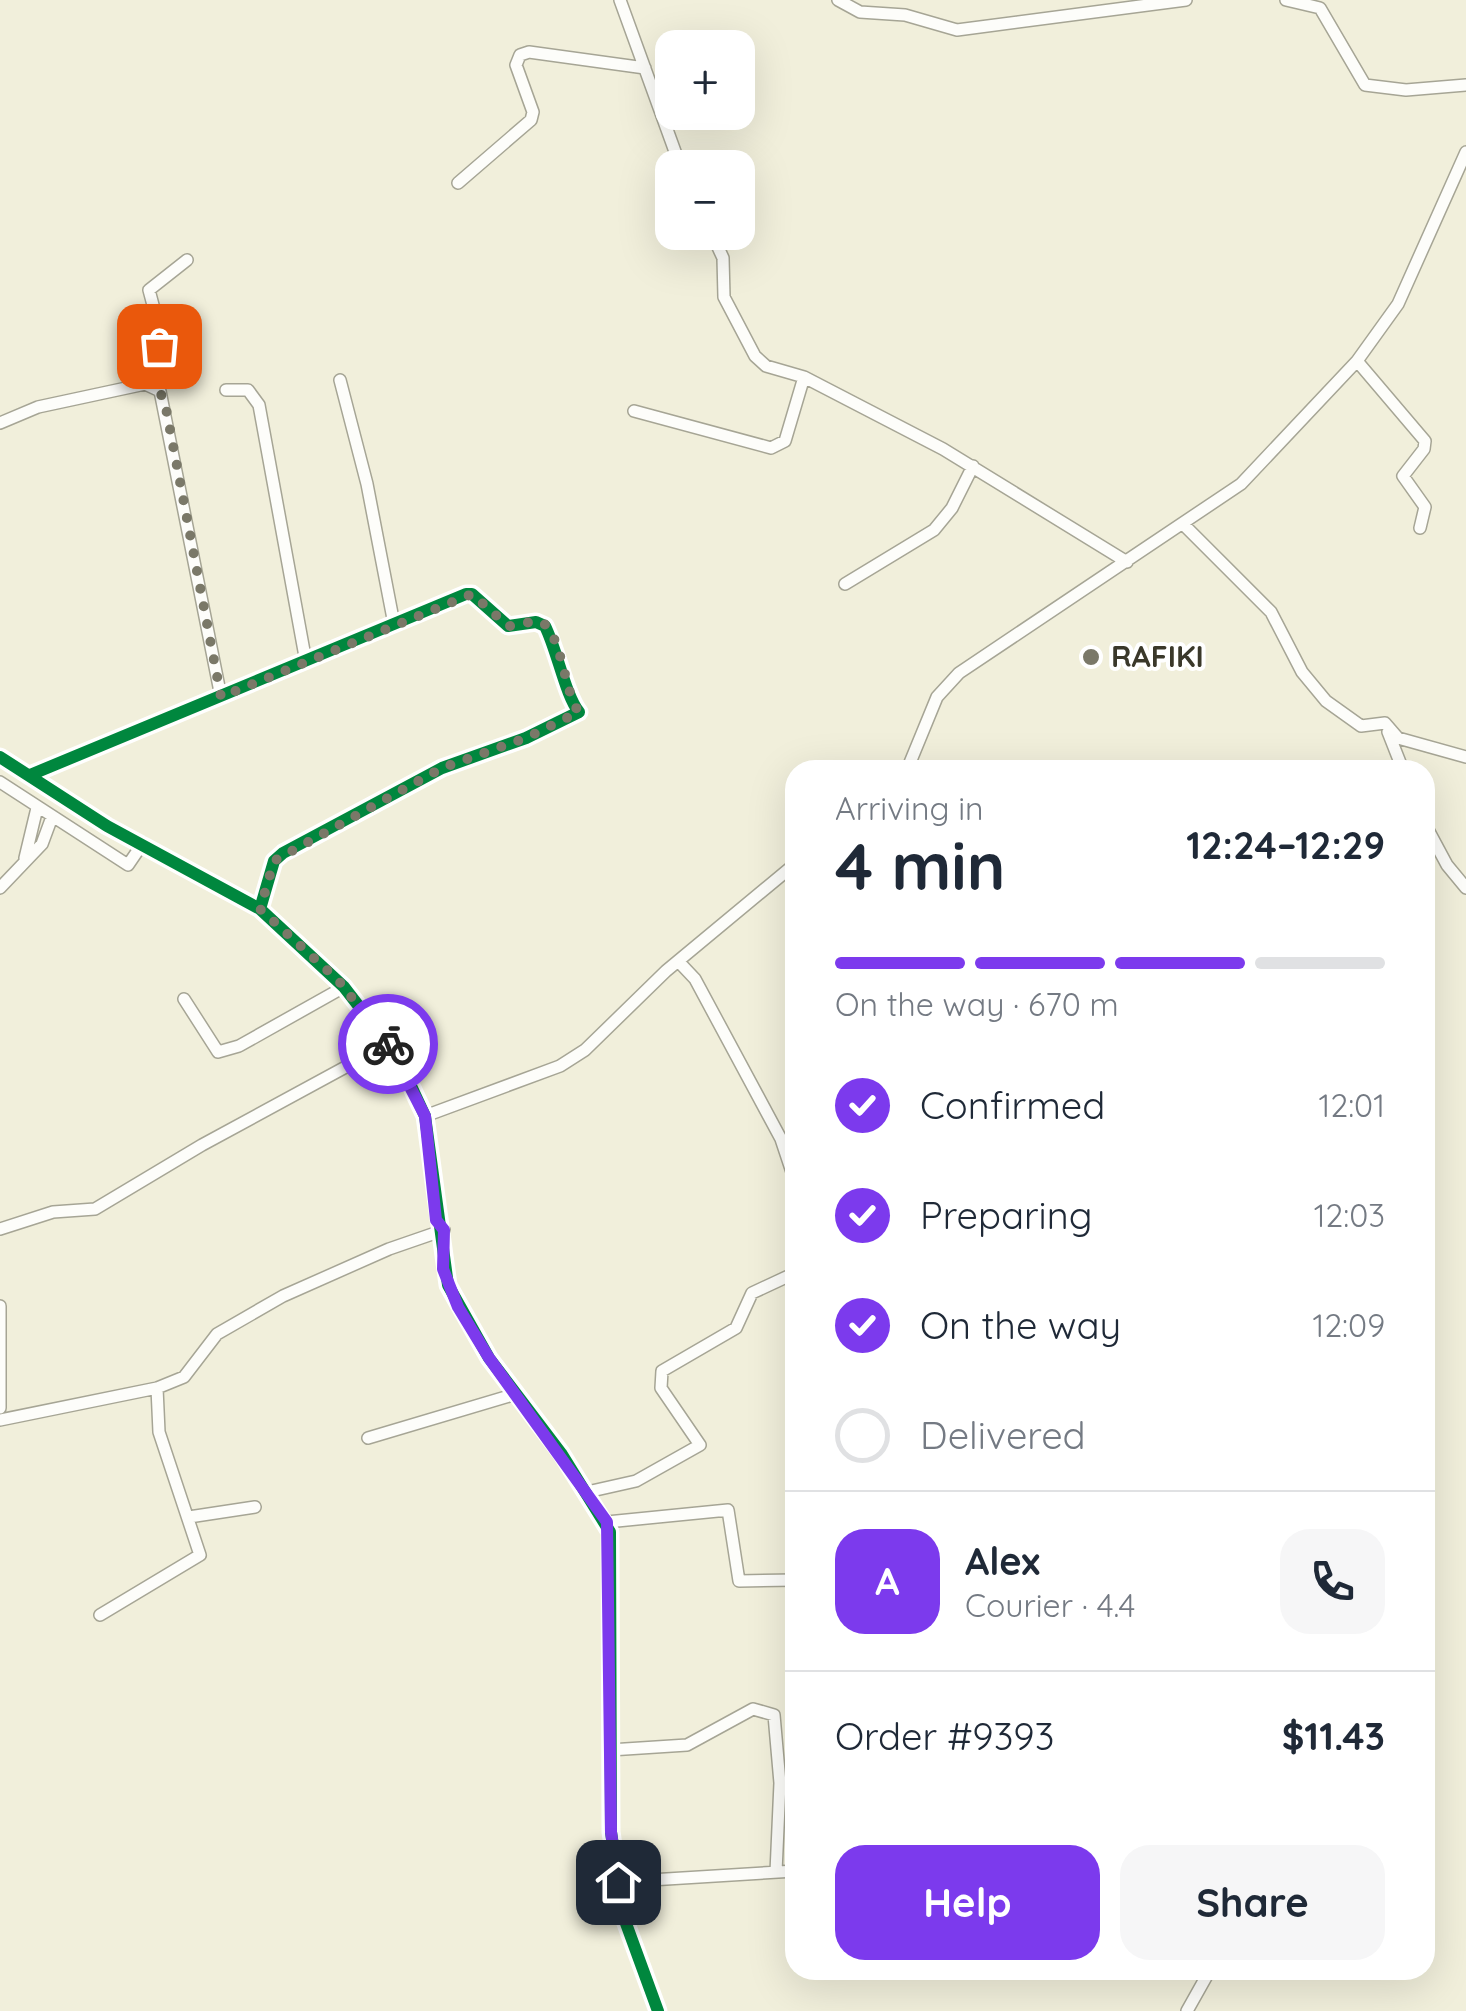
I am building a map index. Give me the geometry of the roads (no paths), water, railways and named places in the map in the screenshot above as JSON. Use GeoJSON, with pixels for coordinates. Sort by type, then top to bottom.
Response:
{"type":"FeatureCollection","features":[{"type":"Feature","properties":{"kind":"street"},"geometry":{"type":"LineString","coordinates":[[620,0],[674,150]]}},
{"type":"Feature","properties":{"kind":"street"},"geometry":{"type":"LineString","coordinates":[[838,0],[852,10],[905,15],[956,30],[1186,0]]}},
{"type":"Feature","properties":{"kind":"street"},"geometry":{"type":"LineString","coordinates":[[1286,0],[1320,3],[1366,85],[1406,90],[1466,86]]}},
{"type":"Feature","properties":{"kind":"street"},"geometry":{"type":"LineString","coordinates":[[458,183],[532,120],[516,65],[520,55],[529,52],[644,68]]}},
{"type":"Feature","properties":{"kind":"street"},"geometry":{"type":"LineString","coordinates":[[912,760],[946,684],[1241,484],[1357,361],[1405,292],[1466,152]]}},
{"type":"Feature","properties":{"kind":"street"},"geometry":{"type":"LineString","coordinates":[[719,250],[724,297],[755,356],[766,366],[804,377],[973,466],[1127,562]]}},
{"type":"Feature","properties":{"kind":"street"},"geometry":{"type":"LineString","coordinates":[[151,384],[161,336],[149,290],[187,260]]}},
{"type":"Feature","properties":{"kind":"street"},"geometry":{"type":"LineString","coordinates":[[1357,361],[1424,441],[1424,449],[1403,476],[1426,506],[1420,528]]}},
{"type":"Feature","properties":{"kind":"street"},"geometry":{"type":"LineString","coordinates":[[634,411],[771,448],[784,441],[804,377]]}},
{"type":"Feature","properties":{"kind":"street"},"geometry":{"type":"LineString","coordinates":[[340,380],[367,484],[394,624]]}},
{"type":"Feature","properties":{"kind":"street"},"geometry":{"type":"LineString","coordinates":[[0,423],[38,407],[151,384]]}},
{"type":"Feature","properties":{"kind":"street"},"geometry":{"type":"LineString","coordinates":[[151,384],[164,398],[221,697]]}},
{"type":"Feature","properties":{"kind":"street"},"geometry":{"type":"LineString","coordinates":[[226,390],[248,390],[259,405],[306,662]]}},
{"type":"Feature","properties":{"kind":"street"},"geometry":{"type":"LineString","coordinates":[[845,584],[934,530],[952,508],[973,466]]}},
{"type":"Feature","properties":{"kind":"street"},"geometry":{"type":"LineString","coordinates":[[1184,525],[1272,612],[1302,672],[1326,701],[1361,726],[1385,723]]}},
{"type":"Feature","properties":{"kind":"street"},"geometry":{"type":"LineString","coordinates":[[30,775],[472,594],[508,626],[541,622],[560,657],[569,701],[579,712],[526,738],[442,768],[282,852],[274,861],[260,909]]}},
{"type":"Feature","properties":{"kind":"street"},"geometry":{"type":"LineString","coordinates":[[1385,723],[1398,738],[1466,757]]}},
{"type":"Feature","properties":{"kind":"street"},"geometry":{"type":"LineString","coordinates":[[1385,723],[1398,760]]}},
{"type":"Feature","properties":{"kind":"street"},"geometry":{"type":"LineString","coordinates":[[0,757],[107,826],[260,909],[344,987],[388,1044],[425,1116],[436,1220],[444,1230],[440,1255],[448,1285],[489,1358],[607,1522],[611,1832],[634,1950],[658,2011]]}},
{"type":"Feature","properties":{"kind":"street"},"geometry":{"type":"LineString","coordinates":[[0,782],[128,865],[143,844]]}},
{"type":"Feature","properties":{"kind":"street"},"geometry":{"type":"LineString","coordinates":[[20,871],[30,844],[36,808]]}},
{"type":"Feature","properties":{"kind":"street"},"geometry":{"type":"LineString","coordinates":[[0,888],[42,844],[52,817]]}},
{"type":"Feature","properties":{"kind":"street"},"geometry":{"type":"LineString","coordinates":[[1435,843],[1447,866],[1466,888]]}},
{"type":"Feature","properties":{"kind":"street"},"geometry":{"type":"LineString","coordinates":[[425,1116],[560,1066],[585,1050],[678,961],[785,872]]}},
{"type":"Feature","properties":{"kind":"street"},"geometry":{"type":"LineString","coordinates":[[678,961],[695,978],[772,1123],[785,1156]]}},
{"type":"Feature","properties":{"kind":"street"},"geometry":{"type":"LineString","coordinates":[[184,999],[218,1052],[239,1046],[344,987]]}},
{"type":"Feature","properties":{"kind":"street"},"geometry":{"type":"LineString","coordinates":[[0,1229],[53,1212],[96,1209],[202,1144],[388,1044]]}},
{"type":"Feature","properties":{"kind":"street"},"geometry":{"type":"LineString","coordinates":[[0,1420],[157,1388],[184,1377],[217,1334],[283,1296],[444,1230]]}},
{"type":"Feature","properties":{"kind":"street"},"geometry":{"type":"LineString","coordinates":[[588,1492],[636,1481],[700,1445],[661,1388],[662,1370],[726,1336],[736,1328],[752,1293],[785,1278]]}},
{"type":"Feature","properties":{"kind":"street"},"geometry":{"type":"LineString","coordinates":[[0,1306],[0,1408]]}},
{"type":"Feature","properties":{"kind":"street"},"geometry":{"type":"LineString","coordinates":[[100,1614],[198,1559],[201,1550],[159,1432],[157,1388]]}},
{"type":"Feature","properties":{"kind":"street"},"geometry":{"type":"LineString","coordinates":[[368,1438],[516,1394]]}},
{"type":"Feature","properties":{"kind":"street"},"geometry":{"type":"LineString","coordinates":[[189,1516],[256,1506]]}},
{"type":"Feature","properties":{"kind":"street"},"geometry":{"type":"LineString","coordinates":[[607,1522],[728,1510],[739,1581],[785,1580]]}},
{"type":"Feature","properties":{"kind":"street"},"geometry":{"type":"LineString","coordinates":[[610,1750],[687,1745],[753,1709],[774,1715],[780,1783],[776,1872]]}},
{"type":"Feature","properties":{"kind":"street"},"geometry":{"type":"LineString","coordinates":[[618,1882],[785,1872]]}},
{"type":"Feature","properties":{"kind":"street"},"geometry":{"type":"LineString","coordinates":[[1187,2011],[1204,1980]]}},
{"type":"Feature","properties":{"kind":"place","name":"RAFIKI"},"geometry":{"type":"Point","coordinates":[1091,657]}}]}
